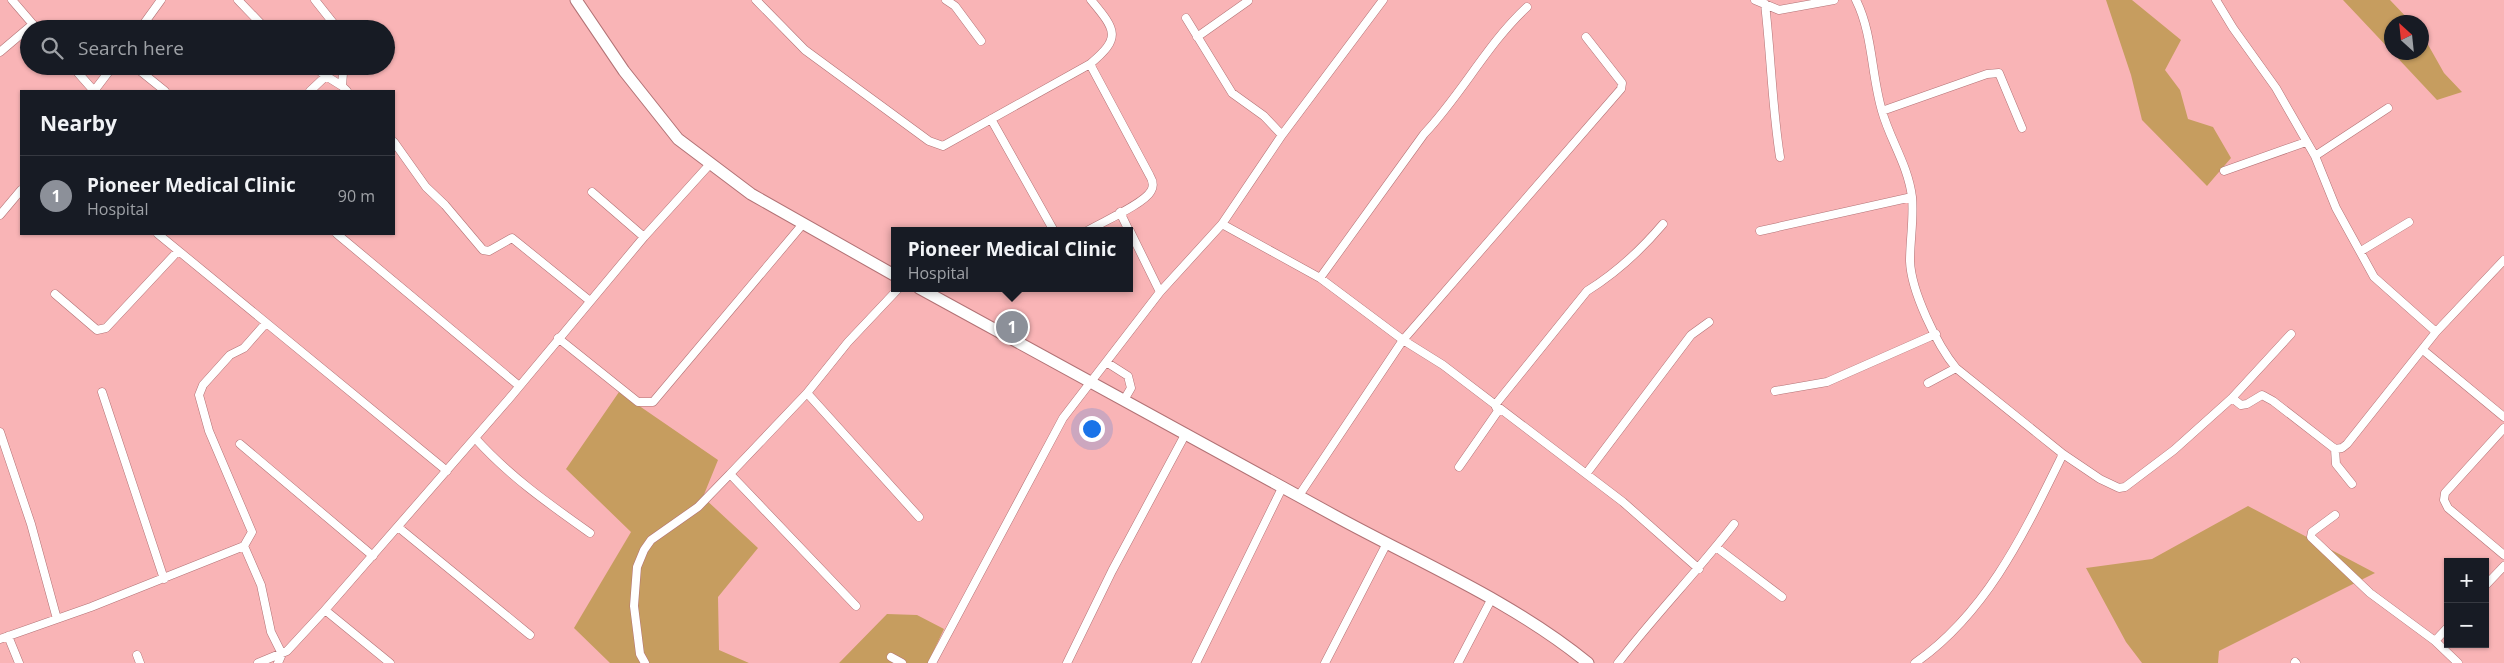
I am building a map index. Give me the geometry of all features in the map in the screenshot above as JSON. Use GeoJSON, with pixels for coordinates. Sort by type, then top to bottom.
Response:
{"type":"FeatureCollection","features":[{"type":"Feature","properties":{"kind":"street"},"geometry":{"type":"LineString","coordinates":[[12,0],[30,20]]}},
{"type":"Feature","properties":{"kind":"street"},"geometry":{"type":"LineString","coordinates":[[147,20],[161,0]]}},
{"type":"Feature","properties":{"kind":"street"},"geometry":{"type":"LineString","coordinates":[[238,0],[257,20]]}},
{"type":"Feature","properties":{"kind":"street"},"geometry":{"type":"LineString","coordinates":[[315,0],[331,20]]}},
{"type":"Feature","properties":{"kind":"street"},"geometry":{"type":"LineString","coordinates":[[576,0],[624,71],[678,139],[751,194],[802,225],[891,273]]}},
{"type":"Feature","properties":{"kind":"street"},"geometry":{"type":"LineString","coordinates":[[756,0],[805,50],[934,144],[943,146],[1090,64],[1104,52],[1113,35],[1092,0]]}},
{"type":"Feature","properties":{"kind":"street"},"geometry":{"type":"LineString","coordinates":[[946,0],[954,6],[982,41]]}},
{"type":"Feature","properties":{"kind":"street"},"geometry":{"type":"LineString","coordinates":[[932,663],[1063,418],[1160,292],[1222,224],[1282,135],[1383,0]]}},
{"type":"Feature","properties":{"kind":"street"},"geometry":{"type":"LineString","coordinates":[[1755,0],[1775,10],[1834,0]]}},
{"type":"Feature","properties":{"kind":"street"},"geometry":{"type":"LineString","coordinates":[[1856,0],[1864,16],[1882,111],[1905,167],[1912,197],[1911,278],[1917,296],[1947,357],[1956,368],[2063,454],[2113,486],[2125,486],[2174,450],[2232,398],[2291,334]]}},
{"type":"Feature","properties":{"kind":"street"},"geometry":{"type":"LineString","coordinates":[[2216,0],[2233,28],[2276,88],[2314,156],[2336,208],[2374,278],[2436,332]]}},
{"type":"Feature","properties":{"kind":"street"},"geometry":{"type":"LineString","coordinates":[[1198,37],[1248,1]]}},
{"type":"Feature","properties":{"kind":"street"},"geometry":{"type":"LineString","coordinates":[[1765,4],[1771,52],[1774,115],[1780,157]]}},
{"type":"Feature","properties":{"kind":"street"},"geometry":{"type":"LineString","coordinates":[[1320,278],[1424,134],[1452,102],[1506,27],[1527,7]]}},
{"type":"Feature","properties":{"kind":"street"},"geometry":{"type":"LineString","coordinates":[[1186,18],[1232,93],[1264,116],[1282,135]]}},
{"type":"Feature","properties":{"kind":"street"},"geometry":{"type":"LineString","coordinates":[[0,52],[20,37]]}},
{"type":"Feature","properties":{"kind":"street"},"geometry":{"type":"LineString","coordinates":[[1300,494],[1403,340],[1621,89],[1622,83],[1586,37]]}},
{"type":"Feature","properties":{"kind":"street"},"geometry":{"type":"LineString","coordinates":[[1090,64],[1153,181],[1151,193],[1094,227]]}},
{"type":"Feature","properties":{"kind":"street"},"geometry":{"type":"LineString","coordinates":[[1882,111],[1987,74],[1999,73],[2022,128]]}},
{"type":"Feature","properties":{"kind":"street"},"geometry":{"type":"LineString","coordinates":[[80,75],[93,90]]}},
{"type":"Feature","properties":{"kind":"street"},"geometry":{"type":"LineString","coordinates":[[95,90],[107,75]]}},
{"type":"Feature","properties":{"kind":"street"},"geometry":{"type":"LineString","coordinates":[[145,75],[164,90]]}},
{"type":"Feature","properties":{"kind":"street"},"geometry":{"type":"LineString","coordinates":[[343,75],[344,89]]}},
{"type":"Feature","properties":{"kind":"street"},"geometry":{"type":"LineString","coordinates":[[311,90],[326,76],[344,89]]}},
{"type":"Feature","properties":{"kind":"street"},"geometry":{"type":"LineString","coordinates":[[2314,156],[2388,108]]}},
{"type":"Feature","properties":{"kind":"street"},"geometry":{"type":"LineString","coordinates":[[991,119],[1052,227]]}},
{"type":"Feature","properties":{"kind":"street"},"geometry":{"type":"LineString","coordinates":[[2224,171],[2306,142]]}},
{"type":"Feature","properties":{"kind":"street"},"geometry":{"type":"LineString","coordinates":[[395,143],[426,187],[445,205],[483,250],[489,251],[512,238],[590,301]]}},
{"type":"Feature","properties":{"kind":"street"},"geometry":{"type":"LineString","coordinates":[[258,663],[282,654],[325,610],[475,438],[644,237],[710,164]]}},
{"type":"Feature","properties":{"kind":"street"},"geometry":{"type":"LineString","coordinates":[[0,215],[20,191]]}},
{"type":"Feature","properties":{"kind":"street"},"geometry":{"type":"LineString","coordinates":[[592,192],[644,237]]}},
{"type":"Feature","properties":{"kind":"street"},"geometry":{"type":"LineString","coordinates":[[1760,231],[1912,197]]}},
{"type":"Feature","properties":{"kind":"street"},"geometry":{"type":"LineString","coordinates":[[1120,212],[1127,227]]}},
{"type":"Feature","properties":{"kind":"street"},"geometry":{"type":"LineString","coordinates":[[2361,251],[2409,222]]}},
{"type":"Feature","properties":{"kind":"street"},"geometry":{"type":"LineString","coordinates":[[1222,224],[1320,278],[1403,340],[1443,365],[1623,502],[1699,569]]}},
{"type":"Feature","properties":{"kind":"street"},"geometry":{"type":"LineString","coordinates":[[1495,406],[1587,291],[1607,279],[1644,246],[1663,224]]}},
{"type":"Feature","properties":{"kind":"street"},"geometry":{"type":"LineString","coordinates":[[558,338],[638,402],[653,402],[802,225]]}},
{"type":"Feature","properties":{"kind":"street"},"geometry":{"type":"LineString","coordinates":[[159,235],[447,470]]}},
{"type":"Feature","properties":{"kind":"street"},"geometry":{"type":"LineString","coordinates":[[338,235],[518,386]]}},
{"type":"Feature","properties":{"kind":"street"},"geometry":{"type":"LineString","coordinates":[[1133,239],[1160,292]]}},
{"type":"Feature","properties":{"kind":"street"},"geometry":{"type":"LineString","coordinates":[[54,294],[96,330],[106,328],[178,251]]}},
{"type":"Feature","properties":{"kind":"street"},"geometry":{"type":"LineString","coordinates":[[2232,398],[2241,404],[2247,404],[2262,395],[2274,401],[2335,449],[2342,448],[2436,332],[2503,263]]}},
{"type":"Feature","properties":{"kind":"street"},"geometry":{"type":"LineString","coordinates":[[645,663],[640,654],[634,606],[636,567],[644,550],[651,540],[698,507],[807,393],[848,342],[895,292]]}},
{"type":"Feature","properties":{"kind":"street"},"geometry":{"type":"LineString","coordinates":[[925,292],[1492,598],[1544,630],[1588,663]]}},
{"type":"Feature","properties":{"kind":"street"},"geometry":{"type":"LineString","coordinates":[[1586,474],[1691,335],[1710,322]]}},
{"type":"Feature","properties":{"kind":"street"},"geometry":{"type":"LineString","coordinates":[[0,639],[164,579],[244,546],[252,532],[209,432],[199,395],[203,385],[230,355],[244,348],[266,323]]}},
{"type":"Feature","properties":{"kind":"street"},"geometry":{"type":"LineString","coordinates":[[1775,391],[1827,382],[1936,334]]}},
{"type":"Feature","properties":{"kind":"street"},"geometry":{"type":"LineString","coordinates":[[2423,350],[2504,417]]}},
{"type":"Feature","properties":{"kind":"street"},"geometry":{"type":"LineString","coordinates":[[1106,362],[1128,376],[1130,388],[1124,400]]}},
{"type":"Feature","properties":{"kind":"street"},"geometry":{"type":"LineString","coordinates":[[1928,383],[1956,368]]}},
{"type":"Feature","properties":{"kind":"street"},"geometry":{"type":"LineString","coordinates":[[102,392],[164,579]]}},
{"type":"Feature","properties":{"kind":"street"},"geometry":{"type":"LineString","coordinates":[[807,393],[919,517]]}},
{"type":"Feature","properties":{"kind":"street"},"geometry":{"type":"LineString","coordinates":[[1459,467],[1498,411],[1495,406]]}},
{"type":"Feature","properties":{"kind":"street"},"geometry":{"type":"LineString","coordinates":[[2504,428],[2446,493],[2444,500],[2448,508],[2504,556]]}},
{"type":"Feature","properties":{"kind":"street"},"geometry":{"type":"LineString","coordinates":[[0,432],[31,524],[57,619]]}},
{"type":"Feature","properties":{"kind":"street"},"geometry":{"type":"LineString","coordinates":[[1067,663],[1112,571],[1186,433]]}},
{"type":"Feature","properties":{"kind":"street"},"geometry":{"type":"LineString","coordinates":[[475,438],[522,485],[590,533]]}},
{"type":"Feature","properties":{"kind":"street"},"geometry":{"type":"LineString","coordinates":[[240,444],[373,556]]}},
{"type":"Feature","properties":{"kind":"street"},"geometry":{"type":"LineString","coordinates":[[2335,449],[2336,464],[2352,484]]}},
{"type":"Feature","properties":{"kind":"street"},"geometry":{"type":"LineString","coordinates":[[1915,663],[1956,628],[1995,581],[2015,549],[2063,454]]}},
{"type":"Feature","properties":{"kind":"street"},"geometry":{"type":"LineString","coordinates":[[730,474],[856,606]]}},
{"type":"Feature","properties":{"kind":"street"},"geometry":{"type":"LineString","coordinates":[[1196,663],[1283,486]]}},
{"type":"Feature","properties":{"kind":"street"},"geometry":{"type":"LineString","coordinates":[[2335,515],[2312,532],[2311,537],[2370,593],[2434,641],[2458,663]]}},
{"type":"Feature","properties":{"kind":"street"},"geometry":{"type":"LineString","coordinates":[[1618,663],[1651,621],[1699,569],[1734,524]]}},
{"type":"Feature","properties":{"kind":"street"},"geometry":{"type":"LineString","coordinates":[[398,527],[530,634]]}},
{"type":"Feature","properties":{"kind":"street"},"geometry":{"type":"LineString","coordinates":[[1325,663],[1387,543]]}},
{"type":"Feature","properties":{"kind":"street"},"geometry":{"type":"LineString","coordinates":[[244,546],[261,585],[272,632],[282,654],[278,663]]}},
{"type":"Feature","properties":{"kind":"street"},"geometry":{"type":"LineString","coordinates":[[1716,547],[1782,597]]}},
{"type":"Feature","properties":{"kind":"street"},"geometry":{"type":"LineString","coordinates":[[2489,582],[2504,566]]}},
{"type":"Feature","properties":{"kind":"street"},"geometry":{"type":"LineString","coordinates":[[1458,663],[1492,598]]}},
{"type":"Feature","properties":{"kind":"street"},"geometry":{"type":"LineString","coordinates":[[325,610],[390,663]]}},
{"type":"Feature","properties":{"kind":"street"},"geometry":{"type":"LineString","coordinates":[[2434,641],[2444,631]]}},
{"type":"Feature","properties":{"kind":"street"},"geometry":{"type":"LineString","coordinates":[[8,636],[20,663]]}},
{"type":"Feature","properties":{"kind":"street"},"geometry":{"type":"LineString","coordinates":[[137,655],[140,663]]}},
{"type":"Feature","properties":{"kind":"street"},"geometry":{"type":"LineString","coordinates":[[891,657],[902,663]]}},
{"type":"Feature","properties":{"kind":"shaded area"},"geometry":{"type":"Polygon","coordinates":[[[2106,0],[2132,0],[2181,40],[2165,70],[2180,90],[2188,119],[2213,127],[2231,158],[2207,186],[2142,120],[2131,75],[2106,0]]]}},
{"type":"Feature","properties":{"kind":"shaded area"},"geometry":{"type":"Polygon","coordinates":[[[2343,0],[2390,0],[2404,15],[2384,15],[2384,44],[2343,0]]]}},
{"type":"Feature","properties":{"kind":"shaded area"},"geometry":{"type":"Polygon","coordinates":[[[2429,46],[2444,73],[2462,92],[2437,100],[2400,60],[2429,60],[2429,46]]]}},
{"type":"Feature","properties":{"kind":"shaded area"},"geometry":{"type":"Polygon","coordinates":[[[619,392],[718,460],[703,497],[758,548],[718,597],[719,650],[749,663],[610,663],[574,628],[631,532],[566,469],[619,392]]]}},
{"type":"Feature","properties":{"kind":"shaded area"},"geometry":{"type":"Polygon","coordinates":[[[2248,506],[2375,573],[2219,651],[2218,663],[2142,663],[2126,642],[2086,568],[2152,559],[2248,506]]]}},
{"type":"Feature","properties":{"kind":"shaded area"},"geometry":{"type":"Polygon","coordinates":[[[887,614],[917,615],[944,629],[928,663],[839,663],[887,614]]]}},
{"type":"Feature","properties":{"kind":"place","name":"Pioneer Medical Clinic"},"geometry":{"type":"Point","coordinates":[1012,327]}}]}
